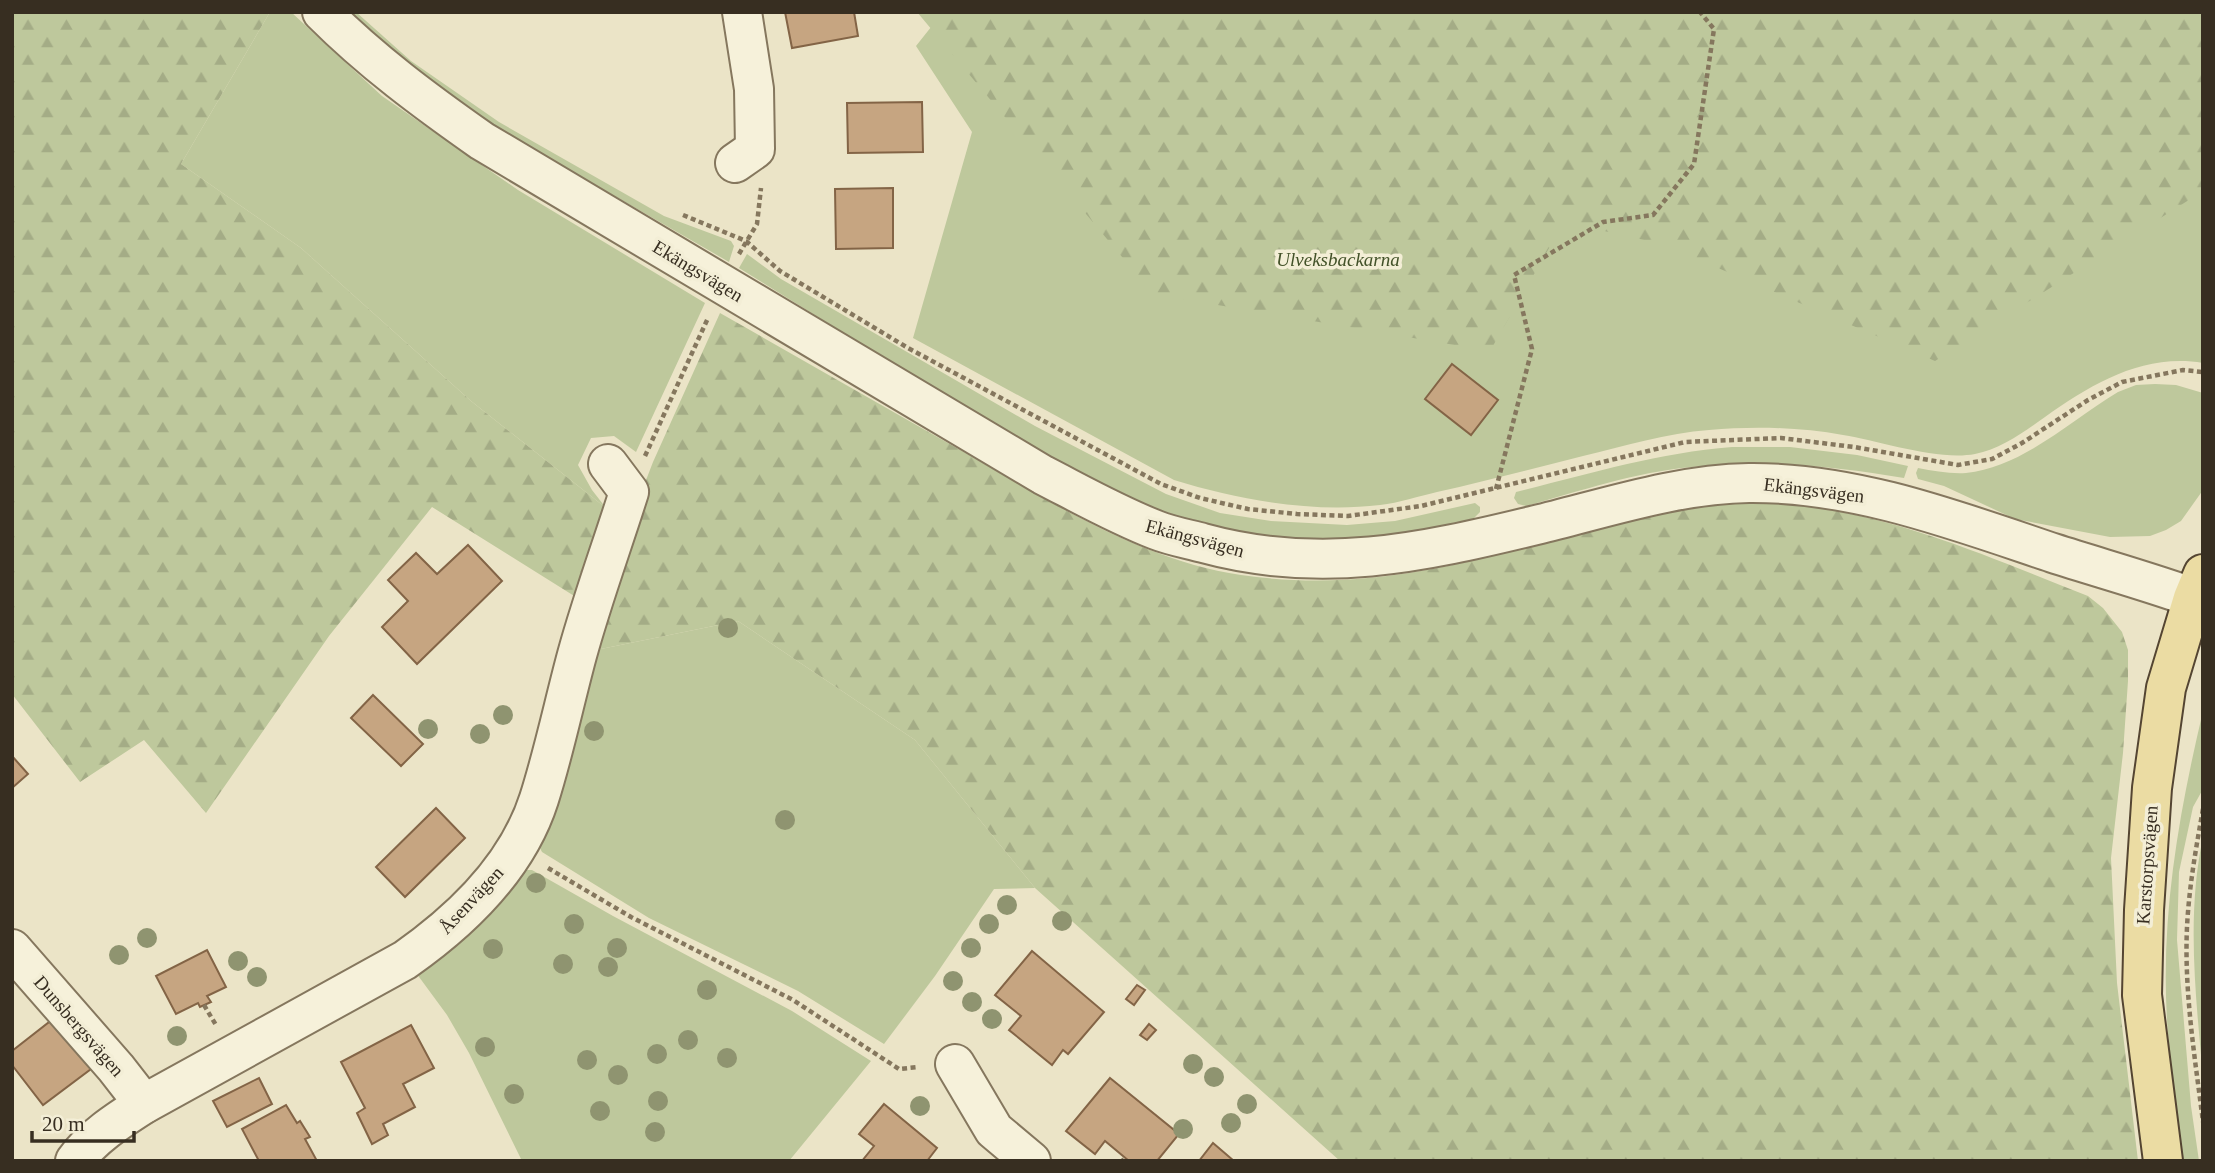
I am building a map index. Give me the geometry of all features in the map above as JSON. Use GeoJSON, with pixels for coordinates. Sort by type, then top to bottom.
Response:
{"type":"FeatureCollection","features":[{"type":"Feature","properties":{"kind":"main road","name":"Karstorpsvägen"},"geometry":{"type":"LineString","coordinates":[[2162,1161],[2142,995],[2144,910],[2152,788],[2166,688],[2199,591]]}},
{"type":"Feature","properties":{"kind":"street","name":"Ekängsvägen"},"geometry":{"type":"LineString","coordinates":[[322,12],[354,44],[417,96],[481,141],[1043,475],[1106,508],[1159,531],[1230,550],[1294,559],[1361,559],[1433,549],[1671,492],[1747,483],[1790,485],[1870,497],[2199,591]]}},
{"type":"Feature","properties":{"kind":"street"},"geometry":{"type":"LineString","coordinates":[[742,12],[754,89],[745,156]]}},
{"type":"Feature","properties":{"kind":"street","name":"Åsenvägen"},"geometry":{"type":"LineString","coordinates":[[75,1161],[83,1149],[144,1104],[405,960],[431,942],[494,881],[516,848],[538,802],[578,651],[618,478]]}},
{"type":"Feature","properties":{"kind":"street","name":"Dunsbergsvägen"},"geometry":{"type":"LineString","coordinates":[[12,949],[144,1104]]}},
{"type":"Feature","properties":{"kind":"street"},"geometry":{"type":"LineString","coordinates":[[955,1064],[994,1130],[1031,1161]]}},
{"type":"Feature","properties":{"kind":"path"},"geometry":{"type":"LineString","coordinates":[[1496,489],[1532,349],[1514,275],[1603,222],[1653,215],[1694,164],[1714,29],[1700,12]]}},
{"type":"Feature","properties":{"kind":"path"},"geometry":{"type":"LineString","coordinates":[[737,258],[757,224],[761,193],[745,156]]}},
{"type":"Feature","properties":{"kind":"path"},"geometry":{"type":"LineString","coordinates":[[676,212],[746,241],[780,271],[908,348],[1161,484],[1200,498],[1248,509],[1348,516],[1420,506],[1685,442],[1735,438],[1781,438],[1854,447],[1958,465],[1992,459],[2122,382],[2183,370],[2203,372]]}},
{"type":"Feature","properties":{"kind":"path"},"geometry":{"type":"LineString","coordinates":[[618,478],[713,308]]}},
{"type":"Feature","properties":{"kind":"path"},"geometry":{"type":"LineString","coordinates":[[2203,809],[2193,863],[2187,928],[2190,1010],[2203,1122]]}},
{"type":"Feature","properties":{"kind":"path"},"geometry":{"type":"LineString","coordinates":[[516,848],[631,917],[793,1000],[899,1069],[955,1064]]}},
{"type":"Feature","properties":{"kind":"green space"},"geometry":{"type":"Polygon","coordinates":[[[12,12],[270,12],[181,164],[301,248],[471,401],[606,508],[579,599],[432,507],[329,636],[206,813],[144,740],[80,782],[12,694],[12,12]]]}},
{"type":"Feature","properties":{"kind":"green space"},"geometry":{"type":"Polygon","coordinates":[[[270,12],[291,12],[382,96],[518,190],[705,303],[636,452],[614,436],[591,438],[578,465],[606,508],[471,401],[301,248],[181,164],[270,12]]]}},
{"type":"Feature","properties":{"kind":"green space"},"geometry":{"type":"Polygon","coordinates":[[[346,12],[356,12],[411,61],[499,122],[664,216],[731,241],[734,246],[729,262],[490,124],[445,94],[346,12]]]}},
{"type":"Feature","properties":{"kind":"green space","name":"Ulveksbackarna"},"geometry":{"type":"Polygon","coordinates":[[[917,12],[2203,12],[2203,191],[1935,361],[1662,244],[1564,222],[1490,351],[1153,294],[917,12]]]}},
{"type":"Feature","properties":{"kind":"green space","name":"Ulveksbackarna"},"geometry":{"type":"Polygon","coordinates":[[[943,12],[2203,12],[2203,363],[2160,363],[2119,374],[2081,393],[2012,439],[1975,454],[1927,453],[1810,430],[1742,428],[1661,437],[1380,505],[1302,506],[1250,499],[1199,487],[1174,480],[913,338],[972,132],[916,46],[943,12]]]}},
{"type":"Feature","properties":{"kind":"green space"},"geometry":{"type":"Polygon","coordinates":[[[747,254],[781,279],[1035,426],[1166,494],[1220,513],[1271,521],[1347,525],[1395,521],[1475,503],[1480,507],[1480,512],[1473,519],[1445,527],[1387,538],[1319,541],[1266,538],[1179,518],[1124,497],[942,394],[739,268],[747,254]]]}},
{"type":"Feature","properties":{"kind":"green space"},"geometry":{"type":"Polygon","coordinates":[[[720,313],[1096,526],[1167,556],[1241,575],[1326,580],[1405,574],[1484,558],[1677,509],[1715,504],[1764,503],[1813,507],[1906,528],[1998,560],[2088,596],[2103,608],[2122,632],[2128,650],[2123,753],[2111,858],[2117,983],[2138,1161],[1340,1161],[1035,888],[915,740],[738,621],[591,651],[618,553],[653,462],[720,313]]]}},
{"type":"Feature","properties":{"kind":"green space"},"geometry":{"type":"Polygon","coordinates":[[[2136,385],[2176,385],[2203,393],[2203,490],[2181,521],[2166,530],[2150,536],[2110,537],[2015,519],[1944,486],[1918,479],[1918,468],[1966,473],[2007,462],[2046,441],[2118,392],[2136,385]]]}},
{"type":"Feature","properties":{"kind":"green space"},"geometry":{"type":"Polygon","coordinates":[[[1732,447],[1790,447],[1857,455],[1908,466],[1904,478],[1798,465],[1719,465],[1650,473],[1526,506],[1518,504],[1514,498],[1516,492],[1623,465],[1732,447]]]}},
{"type":"Feature","properties":{"kind":"green space"},"geometry":{"type":"Polygon","coordinates":[[[738,621],[915,740],[1035,888],[994,889],[935,976],[884,1044],[798,991],[649,918],[542,852],[536,840],[591,651],[738,621]]]}},
{"type":"Feature","properties":{"kind":"green space"},"geometry":{"type":"Polygon","coordinates":[[[2203,711],[2203,789],[2193,807],[2179,872],[2177,940],[2191,1106],[2199,1161],[2183,1161],[2169,1050],[2166,952],[2179,831],[2203,711]]]}},
{"type":"Feature","properties":{"kind":"green space"},"geometry":{"type":"Polygon","coordinates":[[[2203,837],[2203,1077],[2195,987],[2194,927],[2203,837]]]}},
{"type":"Feature","properties":{"kind":"green space"},"geometry":{"type":"Polygon","coordinates":[[[515,870],[532,870],[792,1011],[871,1061],[789,1161],[522,1161],[469,1053],[447,1015],[411,966],[515,870]]]}},
{"type":"Feature","properties":{"kind":"building"},"geometry":{"type":"Polygon","coordinates":[[[785,12],[854,12],[858,36],[792,48],[785,12]]]}},
{"type":"Feature","properties":{"kind":"building"},"geometry":{"type":"Polygon","coordinates":[[[922,102],[923,152],[848,153],[847,103],[922,102]]]}},
{"type":"Feature","properties":{"kind":"building"},"geometry":{"type":"Polygon","coordinates":[[[893,188],[893,248],[836,249],[835,189],[893,188]]]}},
{"type":"Feature","properties":{"kind":"building"},"geometry":{"type":"Polygon","coordinates":[[[1452,364],[1498,400],[1471,435],[1425,399],[1452,364]]]}},
{"type":"Feature","properties":{"kind":"building"},"geometry":{"type":"Polygon","coordinates":[[[468,545],[502,581],[417,664],[382,627],[408,601],[388,580],[416,553],[437,574],[468,545]]]}},
{"type":"Feature","properties":{"kind":"building"},"geometry":{"type":"Polygon","coordinates":[[[373,695],[423,744],[401,766],[351,718],[373,695]]]}},
{"type":"Feature","properties":{"kind":"building"},"geometry":{"type":"Polygon","coordinates":[[[12,756],[28,774],[12,788],[12,756]]]}},
{"type":"Feature","properties":{"kind":"building"},"geometry":{"type":"Polygon","coordinates":[[[436,808],[465,838],[405,897],[376,867],[436,808]]]}},
{"type":"Feature","properties":{"kind":"building"},"geometry":{"type":"Polygon","coordinates":[[[207,950],[226,987],[207,996],[211,1002],[200,1007],[198,1003],[176,1014],[156,976],[207,950]]]}},
{"type":"Feature","properties":{"kind":"building"},"geometry":{"type":"Polygon","coordinates":[[[1032,951],[1104,1012],[1068,1054],[1063,1050],[1052,1065],[1009,1030],[1021,1016],[995,995],[1032,951]]]}},
{"type":"Feature","properties":{"kind":"building"},"geometry":{"type":"Polygon","coordinates":[[[1137,985],[1145,990],[1134,1005],[1126,999],[1137,985]]]}},
{"type":"Feature","properties":{"kind":"building"},"geometry":{"type":"Polygon","coordinates":[[[53,1019],[91,1069],[43,1105],[12,1065],[12,1051],[53,1019]]]}},
{"type":"Feature","properties":{"kind":"building"},"geometry":{"type":"Polygon","coordinates":[[[1149,1024],[1156,1030],[1147,1040],[1140,1035],[1149,1024]]]}},
{"type":"Feature","properties":{"kind":"building"},"geometry":{"type":"Polygon","coordinates":[[[411,1025],[434,1068],[403,1084],[415,1107],[383,1124],[388,1135],[372,1144],[357,1113],[365,1108],[341,1062],[411,1025]]]}},
{"type":"Feature","properties":{"kind":"building"},"geometry":{"type":"Polygon","coordinates":[[[259,1078],[272,1104],[227,1127],[213,1101],[259,1078]]]}},
{"type":"Feature","properties":{"kind":"building"},"geometry":{"type":"Polygon","coordinates":[[[1110,1078],[1179,1134],[1157,1161],[1129,1161],[1105,1141],[1095,1154],[1066,1131],[1110,1078]]]}},
{"type":"Feature","properties":{"kind":"building"},"geometry":{"type":"Polygon","coordinates":[[[884,1104],[937,1148],[927,1161],[862,1161],[874,1146],[859,1134],[884,1104]]]}},
{"type":"Feature","properties":{"kind":"building"},"geometry":{"type":"Polygon","coordinates":[[[286,1105],[310,1137],[305,1139],[317,1161],[259,1161],[242,1129],[286,1105]]]}},
{"type":"Feature","properties":{"kind":"building"},"geometry":{"type":"Polygon","coordinates":[[[1213,1143],[1234,1161],[1199,1161],[1213,1143]]]}}]}
